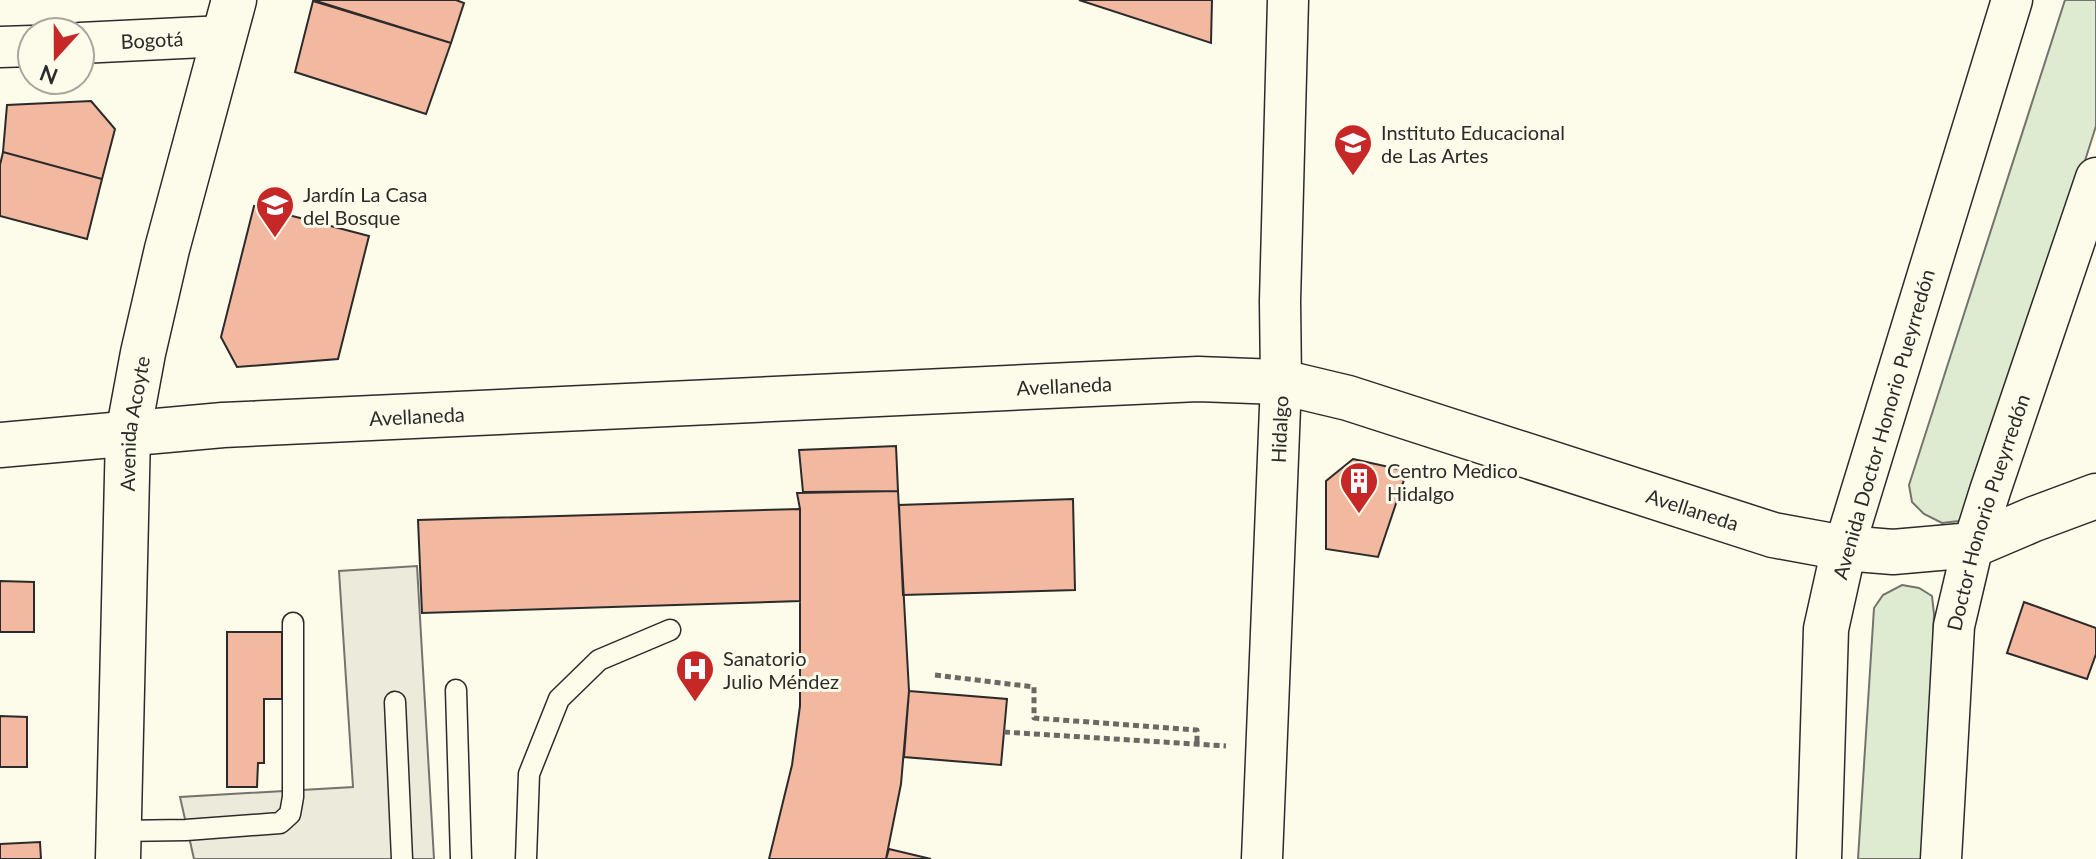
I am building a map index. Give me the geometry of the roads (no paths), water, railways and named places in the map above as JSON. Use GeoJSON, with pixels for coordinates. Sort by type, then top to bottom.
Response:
{"type":"FeatureCollection","features":[{"type":"Feature","properties":{"kind":"street","name":"Hidalgo"},"geometry":{"type":"LineString","coordinates":[[1262,859],[1281,382],[1280,301],[1288,0]]}},
{"type":"Feature","properties":{"kind":"street","name":"Avenida Doctor Honorio Pueyrredón"},"geometry":{"type":"LineString","coordinates":[[1819,859],[1826,629],[1844,548],[2012,0]]}},
{"type":"Feature","properties":{"kind":"street","name":"Bogotá"},"geometry":{"type":"LineString","coordinates":[[96,40],[229,18]]}},
{"type":"Feature","properties":{"kind":"street","name":"Avenida Acoyte"},"geometry":{"type":"LineString","coordinates":[[118,845],[128,434],[167,249],[229,18]]}},
{"type":"Feature","properties":{"kind":"street","name":"Doctor Honorio Pueyrredón"},"geometry":{"type":"LineString","coordinates":[[1941,859],[1954,626],[1973,545],[2096,178]]}},
{"type":"Feature","properties":{"kind":"street","name":"Avellaneda"},"geometry":{"type":"LineString","coordinates":[[0,445],[223,425],[1198,379],[1281,382],[1348,398],[1773,535],[1844,548],[1893,552],[1973,545],[2096,496]]}},
{"type":"Feature","properties":{"kind":"lane"},"geometry":{"type":"LineString","coordinates":[[118,845],[186,830],[280,823],[290,814],[293,797],[293,623]]}},
{"type":"Feature","properties":{"kind":"lane"},"geometry":{"type":"LineString","coordinates":[[526,859],[529,774],[559,699],[599,660],[670,630]]}},
{"type":"Feature","properties":{"kind":"lane"},"geometry":{"type":"LineString","coordinates":[[456,690],[461,859]]}},
{"type":"Feature","properties":{"kind":"lane"},"geometry":{"type":"LineString","coordinates":[[395,702],[402,859]]}},
{"type":"Feature","properties":{"kind":"place","name":"Instituto Educacional de Las Artes"},"geometry":{"type":"Point","coordinates":[1353,177]}},
{"type":"Feature","properties":{"kind":"place","name":"Jardín La Casa del Bosque"},"geometry":{"type":"Point","coordinates":[275,239]}},
{"type":"Feature","properties":{"kind":"place","name":"Centro Medico Hidalgo"},"geometry":{"type":"Point","coordinates":[1359,515]}},
{"type":"Feature","properties":{"kind":"place","name":"Sanatorio Julio Méndez"},"geometry":{"type":"Point","coordinates":[695,703]}}]}
